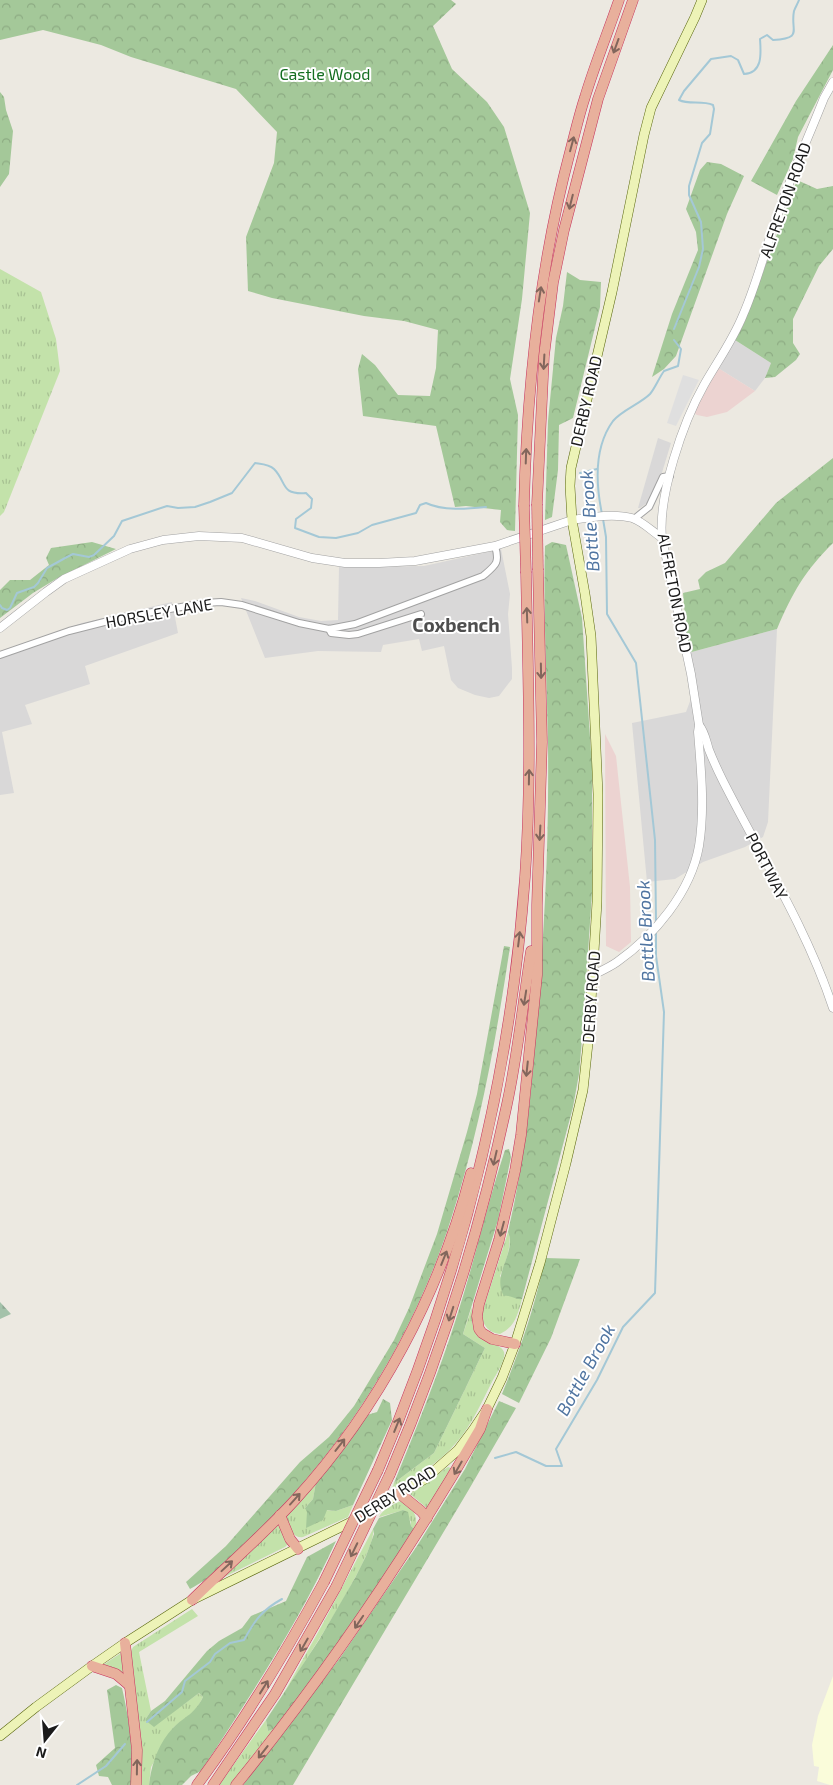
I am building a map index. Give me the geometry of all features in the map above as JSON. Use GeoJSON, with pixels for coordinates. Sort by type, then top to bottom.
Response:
{"type":"FeatureCollection","features":[{"type":"Feature","properties":{"kind":"highway"},"geometry":{"type":"LineString","coordinates":[[197,1785],[264,1686],[324,1582],[378,1470],[434,1328],[458,1252],[485,1143],[499,1080],[511,1005],[521,921],[528,806],[530,746],[524,505],[530,375],[539,300],[559,191],[584,98],[619,0]]}},
{"type":"Feature","properties":{"kind":"highway"},"geometry":{"type":"LineString","coordinates":[[515,1344],[492,1339],[482,1333],[478,1329],[477,1316],[507,1209],[521,1135],[536,975],[542,742],[537,504],[544,356],[553,283],[568,213],[598,99],[633,0]]}},
{"type":"Feature","properties":{"kind":"highway"},"geometry":{"type":"LineString","coordinates":[[213,1785],[275,1694],[336,1587],[390,1474],[419,1404],[469,1256],[489,1183],[516,1055],[537,916]]}},
{"type":"Feature","properties":{"kind":"highway"},"geometry":{"type":"LineString","coordinates":[[192,1600],[280,1515],[322,1467],[354,1426],[405,1343],[435,1281],[456,1226],[469,1180],[511,1005]]}},
{"type":"Feature","properties":{"kind":"highway"},"geometry":{"type":"LineString","coordinates":[[236,1785],[298,1707],[348,1638],[428,1518],[480,1430],[487,1408]]}},
{"type":"Feature","properties":{"kind":"highway"},"geometry":{"type":"LineString","coordinates":[[400,1494],[428,1518]]}},
{"type":"Feature","properties":{"kind":"highway"},"geometry":{"type":"LineString","coordinates":[[280,1515],[290,1539],[298,1549]]}},
{"type":"Feature","properties":{"kind":"highway"},"geometry":{"type":"LineString","coordinates":[[125,1642],[137,1750],[136,1785]]}},
{"type":"Feature","properties":{"kind":"highway"},"geometry":{"type":"LineString","coordinates":[[92,1666],[116,1674],[129,1685]]}},
{"type":"Feature","properties":{"kind":"main road","name":"DERBY ROAD"},"geometry":{"type":"LineString","coordinates":[[0,1736],[36,1707],[125,1642],[192,1600],[298,1549],[400,1494],[425,1478],[453,1455],[473,1430],[487,1408],[515,1344],[540,1263],[583,1090],[593,975],[598,831],[595,706],[588,615],[572,520],[570,486],[573,458],[612,292],[644,135],[652,108],[702,0]]}},
{"type":"Feature","properties":{"kind":"street","name":"ALFRETON ROAD"},"geometry":{"type":"LineString","coordinates":[[593,975],[618,962],[651,931],[671,907],[690,873],[698,848],[701,817],[699,725],[691,674],[662,538],[663,506],[685,425],[703,387],[734,334],[752,295],[778,211],[824,98],[833,82]]}},
{"type":"Feature","properties":{"kind":"street"},"geometry":{"type":"LineString","coordinates":[[634,519],[649,506],[664,477],[670,476]]}},
{"type":"Feature","properties":{"kind":"street"},"geometry":{"type":"LineString","coordinates":[[0,628],[64,579],[130,548],[163,540],[199,536],[242,538],[312,558],[345,563],[415,561],[495,546],[572,520],[614,516],[634,519],[662,538]]}},
{"type":"Feature","properties":{"kind":"street","name":"HORSLEY LANE"},"geometry":{"type":"LineString","coordinates":[[0,655],[37,641],[124,617],[204,603],[221,602],[236,604],[299,623],[329,629],[355,624],[483,576],[496,563],[498,557],[495,546]]}},
{"type":"Feature","properties":{"kind":"street"},"geometry":{"type":"LineString","coordinates":[[329,629],[331,633],[358,634],[421,614]]}},
{"type":"Feature","properties":{"kind":"street","name":"PORTWAY"},"geometry":{"type":"LineString","coordinates":[[699,725],[703,730],[722,780],[775,879],[817,964],[833,1008]]}},
{"type":"Feature","properties":{"kind":"shaded area"},"geometry":{"type":"Polygon","coordinates":[[[735,340],[771,363],[765,378],[755,391],[718,368],[735,340]]]}},
{"type":"Feature","properties":{"kind":"shaded area"},"geometry":{"type":"Polygon","coordinates":[[[718,368],[755,391],[727,412],[707,417],[697,415],[694,413],[718,368]]]}},
{"type":"Feature","properties":{"kind":"shaded area"},"geometry":{"type":"Polygon","coordinates":[[[683,375],[699,380],[676,426],[667,423],[683,375]]]}},
{"type":"Feature","properties":{"kind":"shaded area"},"geometry":{"type":"Polygon","coordinates":[[[658,438],[671,443],[657,489],[647,503],[638,508],[658,438]]]}},
{"type":"Feature","properties":{"kind":"shaded area"},"geometry":{"type":"Polygon","coordinates":[[[501,549],[510,594],[508,614],[512,679],[499,696],[489,698],[458,688],[451,680],[444,646],[422,651],[419,639],[383,645],[381,652],[318,651],[265,658],[241,598],[255,601],[299,617],[321,621],[338,620],[339,567],[424,566],[501,549]]]}},
{"type":"Feature","properties":{"kind":"shaded area"},"geometry":{"type":"Polygon","coordinates":[[[172,602],[178,633],[85,666],[90,684],[25,705],[32,724],[2,732],[14,793],[0,795],[0,652],[82,623],[172,602]]]}},
{"type":"Feature","properties":{"kind":"shaded area"},"geometry":{"type":"Polygon","coordinates":[[[777,629],[768,822],[763,837],[745,847],[703,862],[675,879],[647,882],[632,723],[686,712],[696,685],[688,653],[777,629]]]}},
{"type":"Feature","properties":{"kind":"shaded area"},"geometry":{"type":"Polygon","coordinates":[[[605,734],[616,756],[630,887],[631,942],[619,952],[606,946],[605,734]]]}},
{"type":"Feature","properties":{"kind":"shaded area"},"geometry":{"type":"Polygon","coordinates":[[[833,1676],[833,1785],[830,1785],[817,1781],[819,1767],[814,1766],[812,1745],[818,1716],[833,1676]]]}},
{"type":"Feature","properties":{"kind":"green space","name":"Castle Wood"},"geometry":{"type":"Polygon","coordinates":[[[0,0],[451,0],[456,4],[433,26],[452,69],[487,102],[504,127],[530,213],[522,299],[510,379],[518,415],[515,531],[507,530],[500,522],[501,510],[466,506],[455,507],[436,426],[363,416],[358,369],[362,354],[375,365],[398,395],[430,396],[436,368],[438,330],[404,321],[364,316],[272,298],[248,291],[246,237],[274,163],[277,132],[236,89],[131,57],[101,45],[43,30],[0,40],[0,0]]]}},
{"type":"Feature","properties":{"kind":"green space"},"geometry":{"type":"Polygon","coordinates":[[[833,45],[833,70],[798,137],[793,159],[777,195],[751,181],[796,101],[833,45]]]}},
{"type":"Feature","properties":{"kind":"green space"},"geometry":{"type":"Polygon","coordinates":[[[0,92],[4,97],[13,131],[9,174],[0,187],[0,92]]]}},
{"type":"Feature","properties":{"kind":"green space"},"geometry":{"type":"Polygon","coordinates":[[[707,162],[721,164],[744,176],[727,214],[676,356],[664,369],[652,377],[672,314],[698,250],[696,232],[686,209],[700,170],[707,162]]]}},
{"type":"Feature","properties":{"kind":"green space"},"geometry":{"type":"Polygon","coordinates":[[[797,180],[817,189],[833,186],[833,249],[819,266],[793,319],[793,343],[800,354],[796,360],[775,377],[765,378],[771,363],[735,340],[745,321],[797,180]]]}},
{"type":"Feature","properties":{"kind":"green space"},"geometry":{"type":"Polygon","coordinates":[[[0,269],[41,292],[56,339],[60,371],[4,512],[0,516],[0,269]]]}},
{"type":"Feature","properties":{"kind":"green space"},"geometry":{"type":"Polygon","coordinates":[[[567,272],[580,280],[601,282],[600,307],[573,418],[559,425],[558,470],[552,517],[545,520],[548,421],[556,338],[563,306],[567,272]]]}},
{"type":"Feature","properties":{"kind":"green space"},"geometry":{"type":"Polygon","coordinates":[[[833,458],[833,543],[814,563],[800,583],[777,629],[688,653],[683,593],[700,589],[698,580],[706,572],[725,563],[776,503],[833,458]]]}},
{"type":"Feature","properties":{"kind":"green space"},"geometry":{"type":"Polygon","coordinates":[[[92,542],[116,549],[56,579],[33,593],[0,618],[0,590],[10,580],[30,580],[49,565],[46,558],[51,548],[92,542]]]}},
{"type":"Feature","properties":{"kind":"green space"},"geometry":{"type":"Polygon","coordinates":[[[552,542],[566,545],[582,618],[592,767],[592,893],[579,1074],[573,1107],[522,1299],[520,1299],[504,1296],[500,1280],[509,1248],[508,1232],[527,1124],[542,948],[546,881],[548,781],[545,546],[552,542]]]}},
{"type":"Feature","properties":{"kind":"green space"},"geometry":{"type":"Polygon","coordinates":[[[504,946],[510,947],[493,1050],[479,1118],[461,1186],[437,1259],[402,1337],[357,1412],[305,1481],[236,1554],[213,1574],[190,1589],[186,1582],[226,1546],[300,1462],[329,1437],[354,1406],[394,1340],[409,1308],[437,1234],[467,1132],[477,1094],[504,946]]]}},
{"type":"Feature","properties":{"kind":"green space"},"geometry":{"type":"Polygon","coordinates":[[[509,1149],[511,1157],[498,1220],[463,1334],[485,1348],[434,1453],[394,1483],[427,1402],[449,1340],[463,1298],[498,1171],[505,1150],[509,1149]]]}},
{"type":"Feature","properties":{"kind":"green space"},"geometry":{"type":"Polygon","coordinates":[[[508,1232],[509,1248],[500,1276],[511,1295],[522,1299],[512,1324],[500,1334],[488,1328],[481,1316],[508,1232]]]}},
{"type":"Feature","properties":{"kind":"green space"},"geometry":{"type":"Polygon","coordinates":[[[545,1258],[580,1259],[551,1338],[519,1403],[502,1394],[527,1327],[545,1258]]]}},
{"type":"Feature","properties":{"kind":"green space"},"geometry":{"type":"Polygon","coordinates":[[[0,1302],[11,1314],[0,1319],[0,1302]]]}},
{"type":"Feature","properties":{"kind":"green space"},"geometry":{"type":"Polygon","coordinates":[[[472,1307],[473,1324],[476,1333],[482,1339],[499,1347],[504,1352],[501,1366],[472,1421],[456,1443],[434,1464],[391,1491],[394,1483],[434,1453],[485,1348],[463,1334],[472,1307]]]}},
{"type":"Feature","properties":{"kind":"green space"},"geometry":{"type":"Polygon","coordinates":[[[383,1399],[390,1403],[392,1420],[353,1505],[336,1511],[327,1510],[323,1520],[306,1528],[307,1512],[305,1508],[313,1499],[316,1482],[367,1415],[377,1412],[383,1399]]]}},
{"type":"Feature","properties":{"kind":"green space"},"geometry":{"type":"Polygon","coordinates":[[[499,1401],[516,1408],[293,1785],[243,1785],[340,1658],[417,1546],[465,1469],[499,1401]]]}},
{"type":"Feature","properties":{"kind":"green space"},"geometry":{"type":"Polygon","coordinates":[[[448,1467],[453,1469],[428,1509],[410,1494],[448,1467]]]}},
{"type":"Feature","properties":{"kind":"green space"},"geometry":{"type":"Polygon","coordinates":[[[316,1482],[313,1499],[305,1508],[336,1511],[353,1505],[348,1517],[303,1537],[299,1537],[292,1533],[288,1525],[287,1512],[316,1482]]]}},
{"type":"Feature","properties":{"kind":"green space"},"geometry":{"type":"Polygon","coordinates":[[[401,1501],[414,1512],[415,1530],[411,1526],[411,1522],[404,1510],[379,1517],[388,1508],[401,1501]]]}},
{"type":"Feature","properties":{"kind":"green space"},"geometry":{"type":"Polygon","coordinates":[[[403,1510],[408,1512],[411,1526],[415,1530],[357,1619],[277,1728],[268,1731],[266,1720],[319,1640],[355,1578],[366,1556],[374,1534],[373,1529],[379,1518],[403,1510]]]}},
{"type":"Feature","properties":{"kind":"green space"},"geometry":{"type":"Polygon","coordinates":[[[278,1522],[288,1544],[285,1547],[216,1581],[278,1522]]]}},
{"type":"Feature","properties":{"kind":"green space"},"geometry":{"type":"Polygon","coordinates":[[[373,1529],[371,1542],[350,1587],[280,1700],[321,1627],[373,1529]]]}},
{"type":"Feature","properties":{"kind":"green space"},"geometry":{"type":"Polygon","coordinates":[[[336,1541],[290,1630],[256,1687],[201,1771],[191,1776],[182,1785],[149,1785],[154,1762],[164,1740],[173,1728],[193,1711],[203,1697],[199,1693],[154,1727],[145,1720],[151,1711],[165,1701],[207,1651],[219,1641],[242,1628],[251,1616],[286,1601],[307,1557],[336,1541]]]}},
{"type":"Feature","properties":{"kind":"green space"},"geometry":{"type":"Polygon","coordinates":[[[192,1609],[198,1616],[139,1652],[151,1711],[145,1720],[180,1707],[199,1693],[203,1697],[196,1710],[174,1727],[151,1767],[149,1785],[140,1785],[131,1651],[133,1647],[192,1609]]]}},
{"type":"Feature","properties":{"kind":"green space"},"geometry":{"type":"Polygon","coordinates":[[[121,1653],[124,1674],[103,1665],[121,1653]]]}},
{"type":"Feature","properties":{"kind":"green space"},"geometry":{"type":"Polygon","coordinates":[[[116,1685],[122,1688],[129,1724],[132,1748],[131,1785],[112,1785],[108,1777],[99,1776],[96,1765],[115,1748],[107,1690],[116,1685]]]}},
{"type":"Feature","properties":{"kind":"green space"},"geometry":{"type":"Polygon","coordinates":[[[266,1720],[268,1731],[277,1728],[232,1785],[219,1785],[266,1720]]]}},
{"type":"Feature","properties":{"kind":"waterway","name":"Bottle Brook"},"geometry":{"type":"LineString","coordinates":[[674,329],[699,267],[703,249],[701,222],[689,195],[689,186],[702,143],[710,134],[714,109],[713,105],[679,100],[684,91],[711,59],[731,56],[738,60],[744,74],[755,70],[758,66],[761,50],[760,39],[767,35],[773,40],[783,39],[789,37],[794,32],[794,11],[799,0]]}},
{"type":"Feature","properties":{"kind":"waterway","name":"Bottle Brook"},"geometry":{"type":"LineString","coordinates":[[602,514],[598,479],[602,442],[613,421],[650,394],[664,371],[678,366],[681,349],[674,340]]}},
{"type":"Feature","properties":{"kind":"waterway"},"geometry":{"type":"LineString","coordinates":[[0,605],[7,610],[10,608],[17,593],[34,587],[47,568],[67,557],[73,554],[89,557],[94,555],[114,536],[122,521],[167,506],[178,508],[195,507],[232,493],[255,463],[272,467],[288,490],[306,493],[312,499],[311,508],[296,519],[295,528],[319,537],[336,538],[358,533],[372,525],[416,513],[420,505],[426,503],[447,508],[486,507]]}},
{"type":"Feature","properties":{"kind":"waterway"},"geometry":{"type":"LineString","coordinates":[[580,473],[597,469]]}},
{"type":"Feature","properties":{"kind":"waterway","name":"Bottle Brook"},"geometry":{"type":"LineString","coordinates":[[603,519],[606,537],[607,614],[636,663],[655,840],[656,922]]}},
{"type":"Feature","properties":{"kind":"waterway","name":"Bottle Brook"},"geometry":{"type":"LineString","coordinates":[[495,1458],[516,1452],[546,1466],[562,1466],[556,1449],[597,1380],[623,1327],[655,1293],[664,1012],[656,956],[656,932]]}},
{"type":"Feature","properties":{"kind":"waterway","name":"Bottle Brook"},"geometry":{"type":"LineString","coordinates":[[147,1722],[182,1692],[185,1681],[210,1662],[215,1654],[230,1643],[244,1640],[260,1616],[269,1607],[282,1599]]}},
{"type":"Feature","properties":{"kind":"waterway","name":"Bottle Brook"},"geometry":{"type":"LineString","coordinates":[[77,1785],[106,1766],[125,1744]]}},
{"type":"Feature","properties":{"kind":"district","name":"Coxbench"},"geometry":{"type":"Point","coordinates":[456,625]}}]}
